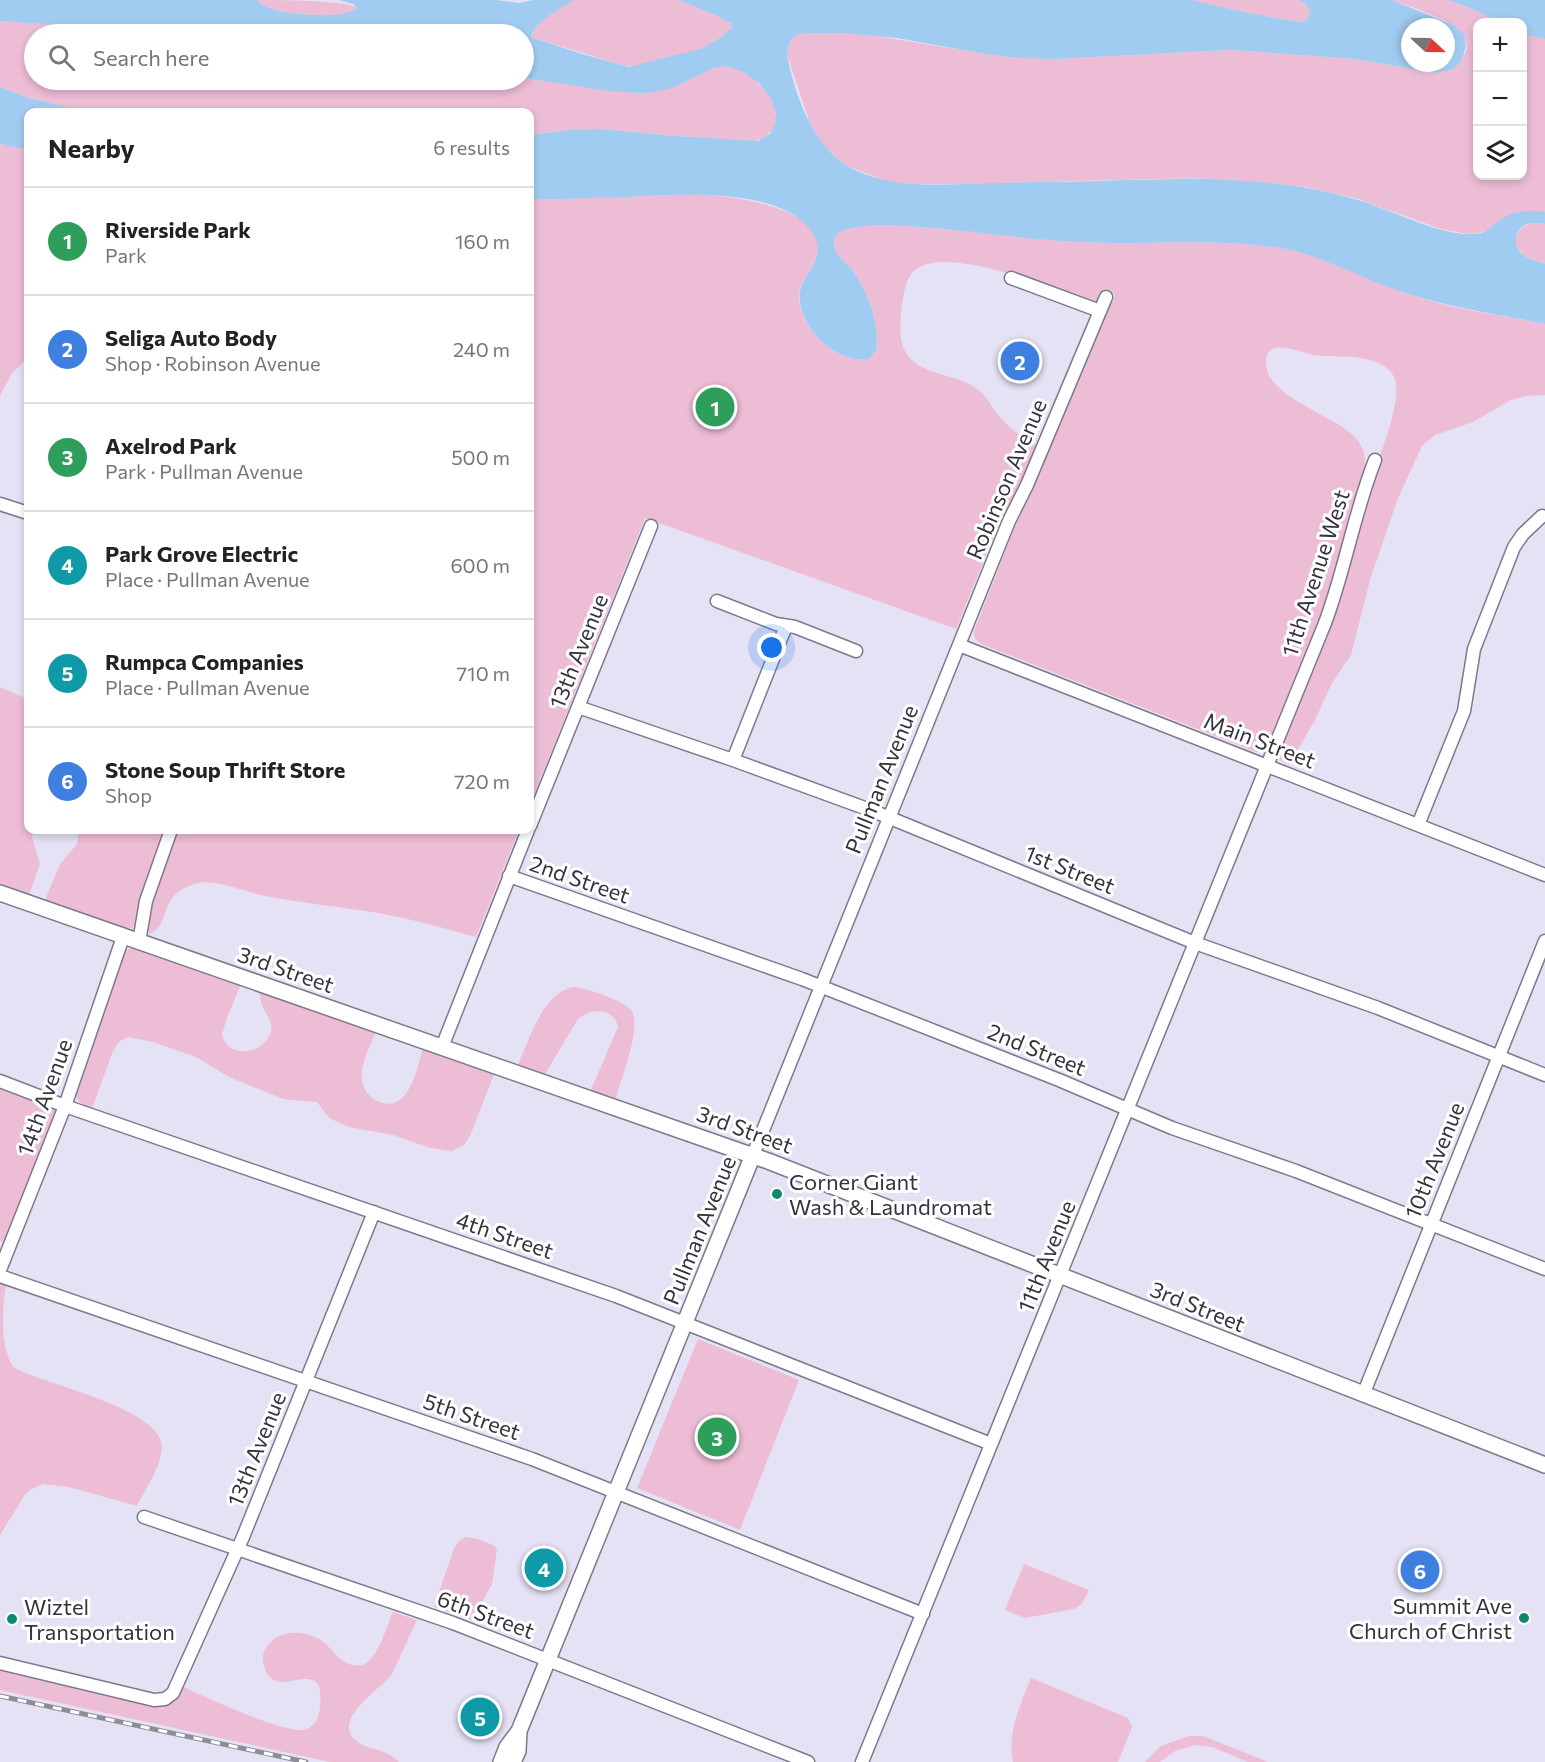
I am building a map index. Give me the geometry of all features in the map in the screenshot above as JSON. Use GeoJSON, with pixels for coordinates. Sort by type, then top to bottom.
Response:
{"type":"FeatureCollection","features":[{"type":"Feature","properties":{"kind":"street"},"geometry":{"type":"LineString","coordinates":[[1011,278],[1100,311]]}},
{"type":"Feature","properties":{"kind":"street","name":"Robinson Avenue"},"geometry":{"type":"LineString","coordinates":[[959,645],[1009,521],[1027,485],[1106,297]]}},
{"type":"Feature","properties":{"kind":"street","name":"11th Avenue West"},"geometry":{"type":"LineString","coordinates":[[1266,765],[1328,617],[1362,496],[1375,460]]}},
{"type":"Feature","properties":{"kind":"street"},"geometry":{"type":"LineString","coordinates":[[0,504],[24,512]]}},
{"type":"Feature","properties":{"kind":"street"},"geometry":{"type":"LineString","coordinates":[[1418,825],[1464,711],[1474,649],[1514,547],[1523,534],[1542,516]]}},
{"type":"Feature","properties":{"kind":"street","name":"13th Avenue"},"geometry":{"type":"LineString","coordinates":[[534,816],[651,526]]}},
{"type":"Feature","properties":{"kind":"street"},"geometry":{"type":"LineString","coordinates":[[717,601],[777,625],[795,627],[856,651]]}},
{"type":"Feature","properties":{"kind":"street"},"geometry":{"type":"LineString","coordinates":[[733,760],[786,626]]}},
{"type":"Feature","properties":{"kind":"street","name":"Main Street"},"geometry":{"type":"LineString","coordinates":[[959,645],[1545,875]]}},
{"type":"Feature","properties":{"kind":"street","name":"Pullman Avenue"},"geometry":{"type":"LineString","coordinates":[[501,1762],[507,1747],[519,1731],[959,645]]}},
{"type":"Feature","properties":{"kind":"street","name":"1st Street"},"geometry":{"type":"LineString","coordinates":[[578,707],[733,760],[889,818],[1195,943],[1378,1008],[1545,1075]]}},
{"type":"Feature","properties":{"kind":"street","name":"11th Avenue"},"geometry":{"type":"LineString","coordinates":[[862,1762],[1266,765]]}},
{"type":"Feature","properties":{"kind":"street"},"geometry":{"type":"LineString","coordinates":[[139,942],[146,901],[170,834]]}},
{"type":"Feature","properties":{"kind":"street","name":"13th Avenue"},"geometry":{"type":"LineString","coordinates":[[442,1047],[526,834]]}},
{"type":"Feature","properties":{"kind":"street","name":"2nd Street"},"geometry":{"type":"LineString","coordinates":[[509,876],[821,986],[1059,1080],[1173,1128],[1296,1171],[1545,1269]]}},
{"type":"Feature","properties":{"kind":"street","name":"3rd Street"},"geometry":{"type":"LineString","coordinates":[[0,893],[753,1155],[1545,1465]]}},
{"type":"Feature","properties":{"kind":"street","name":"14th Avenue"},"geometry":{"type":"LineString","coordinates":[[0,1270],[65,1106],[123,937]]}},
{"type":"Feature","properties":{"kind":"street","name":"10th Avenue"},"geometry":{"type":"LineString","coordinates":[[1363,1395],[1545,941]]}},
{"type":"Feature","properties":{"kind":"street","name":"4th Street"},"geometry":{"type":"LineString","coordinates":[[0,1081],[65,1106],[609,1293],[991,1444]]}},
{"type":"Feature","properties":{"kind":"street","name":"13th Avenue"},"geometry":{"type":"LineString","coordinates":[[0,1663],[152,1699],[161,1700],[168,1697],[177,1687],[237,1550],[374,1212]]}},
{"type":"Feature","properties":{"kind":"street","name":"5th Street"},"geometry":{"type":"LineString","coordinates":[[0,1276],[532,1458],[923,1614]]}},
{"type":"Feature","properties":{"kind":"street","name":"6th Street"},"geometry":{"type":"LineString","coordinates":[[144,1517],[444,1620],[808,1762]]}},
{"type":"Feature","properties":{"kind":"street","name":"Pullman Avenue"},"geometry":{"type":"LineString","coordinates":[[513,1762],[518,1751],[519,1731]]}},
{"type":"Feature","properties":{"kind":"shaded area"},"geometry":{"type":"Polygon","coordinates":[[[257,0],[340,3],[357,8],[337,14],[306,15],[275,9],[257,0]]]}},
{"type":"Feature","properties":{"kind":"shaded area"},"geometry":{"type":"Polygon","coordinates":[[[574,0],[679,0],[730,22],[732,27],[715,43],[702,48],[636,66],[625,66],[534,38],[534,31],[538,25],[555,11],[574,0]]]}},
{"type":"Feature","properties":{"kind":"shaded area"},"geometry":{"type":"Polygon","coordinates":[[[1192,0],[1299,0],[1309,7],[1310,14],[1307,20],[1300,22],[1192,0]]]}},
{"type":"Feature","properties":{"kind":"shaded area"},"geometry":{"type":"Polygon","coordinates":[[[1392,0],[1448,0],[1491,18],[1473,18],[1473,180],[1527,180],[1527,35],[1545,39],[1545,212],[1525,211],[1509,215],[1488,231],[1469,234],[1441,229],[1358,199],[1307,187],[1199,178],[958,184],[901,184],[885,181],[845,165],[822,144],[809,121],[787,54],[789,43],[796,35],[841,33],[876,36],[1005,57],[1055,59],[1230,50],[1355,59],[1401,67],[1401,72],[1455,72],[1455,65],[1463,57],[1467,46],[1464,36],[1455,27],[1455,18],[1438,18],[1392,0]]]}},
{"type":"Feature","properties":{"kind":"shaded area"},"geometry":{"type":"Polygon","coordinates":[[[0,21],[41,24],[24,24],[24,90],[534,90],[534,79],[640,93],[673,88],[714,68],[727,66],[753,78],[769,94],[775,106],[776,119],[773,129],[764,139],[755,141],[600,129],[534,134],[534,108],[72,108],[28,98],[0,87],[0,21]]]}},
{"type":"Feature","properties":{"kind":"shaded area"},"geometry":{"type":"Polygon","coordinates":[[[0,144],[24,149],[24,362],[12,373],[0,396],[0,144]]]}},
{"type":"Feature","properties":{"kind":"shaded area"},"geometry":{"type":"Polygon","coordinates":[[[699,194],[751,201],[791,214],[806,224],[816,236],[818,252],[814,264],[804,279],[799,298],[806,321],[813,333],[833,351],[857,359],[869,359],[876,351],[875,321],[860,282],[836,251],[835,238],[844,230],[858,227],[918,227],[1077,242],[1242,244],[1285,249],[1317,257],[1392,288],[1442,304],[1545,324],[1545,395],[1511,400],[1473,422],[1435,435],[1422,446],[1398,498],[1370,580],[1351,655],[1332,683],[1315,720],[1289,765],[1280,760],[1278,749],[1334,606],[1360,511],[1392,418],[1396,387],[1394,377],[1380,363],[1358,358],[1314,355],[1285,348],[1277,348],[1267,355],[1269,375],[1277,386],[1289,396],[1354,436],[1363,451],[1366,469],[1329,605],[1270,744],[1265,750],[1256,752],[981,644],[975,639],[974,631],[1029,491],[1105,309],[1113,302],[1115,296],[1111,290],[1104,289],[1098,294],[1098,303],[1094,304],[1029,280],[975,265],[950,262],[929,264],[914,271],[905,287],[900,325],[901,340],[906,353],[926,369],[972,385],[980,391],[1008,425],[1039,447],[1022,488],[996,530],[956,629],[645,518],[534,795],[534,200],[699,194]]]}},
{"type":"Feature","properties":{"kind":"shaded area"},"geometry":{"type":"Polygon","coordinates":[[[1533,223],[1545,224],[1545,264],[1524,256],[1516,245],[1520,230],[1533,223]]]}},
{"type":"Feature","properties":{"kind":"shaded area"},"geometry":{"type":"Polygon","coordinates":[[[0,687],[24,697],[24,834],[32,834],[40,864],[29,895],[0,884],[0,687]]]}},
{"type":"Feature","properties":{"kind":"shaded area"},"geometry":{"type":"Polygon","coordinates":[[[78,834],[165,834],[136,923],[132,928],[123,928],[45,900],[60,864],[77,844],[78,834]]]}},
{"type":"Feature","properties":{"kind":"shaded area"},"geometry":{"type":"Polygon","coordinates":[[[173,834],[517,834],[476,937],[390,915],[293,901],[205,882],[185,888],[176,894],[161,923],[150,934],[148,913],[173,834]]]}},
{"type":"Feature","properties":{"kind":"shaded area"},"geometry":{"type":"Polygon","coordinates":[[[132,947],[241,984],[222,1034],[225,1042],[238,1051],[254,1049],[262,1045],[271,1031],[270,1021],[261,1002],[260,990],[376,1031],[364,1061],[362,1082],[369,1095],[377,1101],[388,1104],[397,1102],[404,1096],[410,1088],[423,1047],[495,1072],[470,1136],[464,1145],[452,1151],[430,1148],[393,1135],[349,1127],[329,1118],[317,1102],[283,1099],[229,1077],[196,1057],[153,1042],[128,1037],[120,1041],[113,1051],[92,1108],[84,1105],[77,1100],[75,1094],[124,952],[132,947]]]}},
{"type":"Feature","properties":{"kind":"shaded area"},"geometry":{"type":"Polygon","coordinates":[[[575,987],[595,992],[626,1005],[634,1018],[633,1041],[615,1101],[590,1092],[618,1027],[616,1020],[607,1013],[595,1011],[578,1019],[544,1076],[517,1067],[532,1031],[546,1007],[564,990],[575,987]]]}},
{"type":"Feature","properties":{"kind":"shaded area"},"geometry":{"type":"Polygon","coordinates":[[[0,1085],[56,1108],[57,1111],[6,1244],[0,1241],[0,1085]]]}},
{"type":"Feature","properties":{"kind":"shaded area"},"geometry":{"type":"Polygon","coordinates":[[[0,1283],[6,1285],[3,1316],[4,1338],[13,1367],[123,1409],[143,1420],[157,1433],[162,1447],[161,1455],[156,1470],[137,1506],[69,1487],[43,1484],[30,1490],[24,1496],[0,1535],[0,1283]]]}},
{"type":"Feature","properties":{"kind":"shaded area"},"geometry":{"type":"Polygon","coordinates":[[[698,1339],[799,1380],[740,1530],[637,1488],[698,1339]]]}},
{"type":"Feature","properties":{"kind":"shaded area"},"geometry":{"type":"Polygon","coordinates":[[[465,1537],[478,1539],[495,1546],[497,1550],[492,1584],[472,1620],[434,1607],[454,1548],[465,1537]]]}},
{"type":"Feature","properties":{"kind":"shaded area"},"geometry":{"type":"Polygon","coordinates":[[[1024,1564],[1089,1590],[1082,1604],[1074,1609],[1025,1618],[1005,1610],[1024,1564]]]}},
{"type":"Feature","properties":{"kind":"shaded area"},"geometry":{"type":"Polygon","coordinates":[[[393,1612],[417,1620],[392,1674],[358,1708],[351,1719],[349,1729],[353,1738],[365,1746],[387,1753],[399,1762],[330,1762],[0,1690],[0,1668],[155,1705],[182,1686],[263,1720],[294,1730],[304,1730],[310,1728],[317,1718],[320,1705],[319,1686],[307,1679],[279,1682],[272,1679],[266,1672],[263,1661],[264,1653],[270,1643],[275,1638],[290,1633],[306,1634],[321,1640],[349,1664],[362,1665],[377,1650],[393,1612]]]}},
{"type":"Feature","properties":{"kind":"shaded area"},"geometry":{"type":"Polygon","coordinates":[[[1031,1678],[1128,1718],[1132,1727],[1118,1762],[1013,1762],[1013,1730],[1031,1678]]]}},
{"type":"Feature","properties":{"kind":"shaded area"},"geometry":{"type":"Polygon","coordinates":[[[1189,1736],[1203,1736],[1268,1762],[1248,1762],[1212,1747],[1196,1745],[1175,1751],[1160,1762],[1145,1762],[1161,1746],[1189,1736]]]}},
{"type":"Feature","properties":{"kind":"water"},"geometry":{"type":"Polygon","coordinates":[[[0,0],[257,0],[263,5],[289,13],[322,15],[349,12],[357,8],[353,4],[339,0],[496,0],[519,3],[533,0],[574,0],[555,11],[534,30],[534,24],[41,24],[0,21],[0,0]]]}},
{"type":"Feature","properties":{"kind":"water"},"geometry":{"type":"Polygon","coordinates":[[[679,0],[1192,0],[1300,22],[1307,20],[1310,11],[1307,5],[1299,0],[1392,0],[1436,18],[1401,18],[1401,67],[1355,59],[1230,50],[1055,59],[1018,58],[897,38],[841,33],[796,35],[789,43],[787,54],[801,104],[828,150],[841,162],[855,170],[887,181],[938,185],[1190,179],[1262,182],[1342,195],[1440,230],[1466,234],[1485,232],[1514,213],[1545,212],[1545,224],[1533,223],[1521,227],[1516,243],[1522,254],[1545,264],[1545,324],[1417,297],[1329,262],[1285,249],[1221,243],[1077,242],[937,228],[876,226],[844,230],[834,240],[837,253],[853,271],[865,291],[875,321],[877,341],[876,351],[869,359],[843,356],[820,340],[804,316],[800,304],[800,291],[816,260],[818,245],[808,227],[786,211],[766,203],[718,196],[668,195],[534,200],[534,134],[600,129],[759,141],[770,134],[775,124],[776,113],[772,100],[759,83],[743,72],[727,66],[714,68],[673,88],[649,93],[616,92],[534,80],[534,38],[629,67],[703,48],[732,28],[731,23],[679,0]]]}},
{"type":"Feature","properties":{"kind":"water"},"geometry":{"type":"Polygon","coordinates":[[[1448,0],[1545,0],[1545,39],[1527,35],[1527,18],[1491,18],[1448,0]]]}},
{"type":"Feature","properties":{"kind":"water"},"geometry":{"type":"Polygon","coordinates":[[[1455,27],[1463,33],[1466,45],[1463,57],[1455,67],[1455,27]]]}},
{"type":"Feature","properties":{"kind":"water"},"geometry":{"type":"Polygon","coordinates":[[[0,87],[28,98],[72,108],[24,108],[24,149],[0,144],[0,87]]]}},
{"type":"Feature","properties":{"kind":"railway"},"geometry":{"type":"LineString","coordinates":[[0,1696],[306,1762]]}},
{"type":"Feature","properties":{"kind":"place","name":"Seliga Auto Body"},"geometry":{"type":"Point","coordinates":[1020,361]}},
{"type":"Feature","properties":{"kind":"place","name":"Riverside Park"},"geometry":{"type":"Point","coordinates":[715,407]}},
{"type":"Feature","properties":{"kind":"place","name":"Corner Giant Wash & Laundromat"},"geometry":{"type":"Point","coordinates":[777,1194]}},
{"type":"Feature","properties":{"kind":"place","name":"Axelrod Park"},"geometry":{"type":"Point","coordinates":[717,1437]}},
{"type":"Feature","properties":{"kind":"place","name":"Park Grove Electric"},"geometry":{"type":"Point","coordinates":[544,1568]}},
{"type":"Feature","properties":{"kind":"place","name":"Stone Soup Thrift Store"},"geometry":{"type":"Point","coordinates":[1420,1570]}},
{"type":"Feature","properties":{"kind":"place","name":"Summit Ave Church of Christ"},"geometry":{"type":"Point","coordinates":[1524,1618]}},
{"type":"Feature","properties":{"kind":"place","name":"Wiztel Transportation"},"geometry":{"type":"Point","coordinates":[12,1619]}},
{"type":"Feature","properties":{"kind":"place","name":"Rumpca Companies"},"geometry":{"type":"Point","coordinates":[480,1717]}}]}
